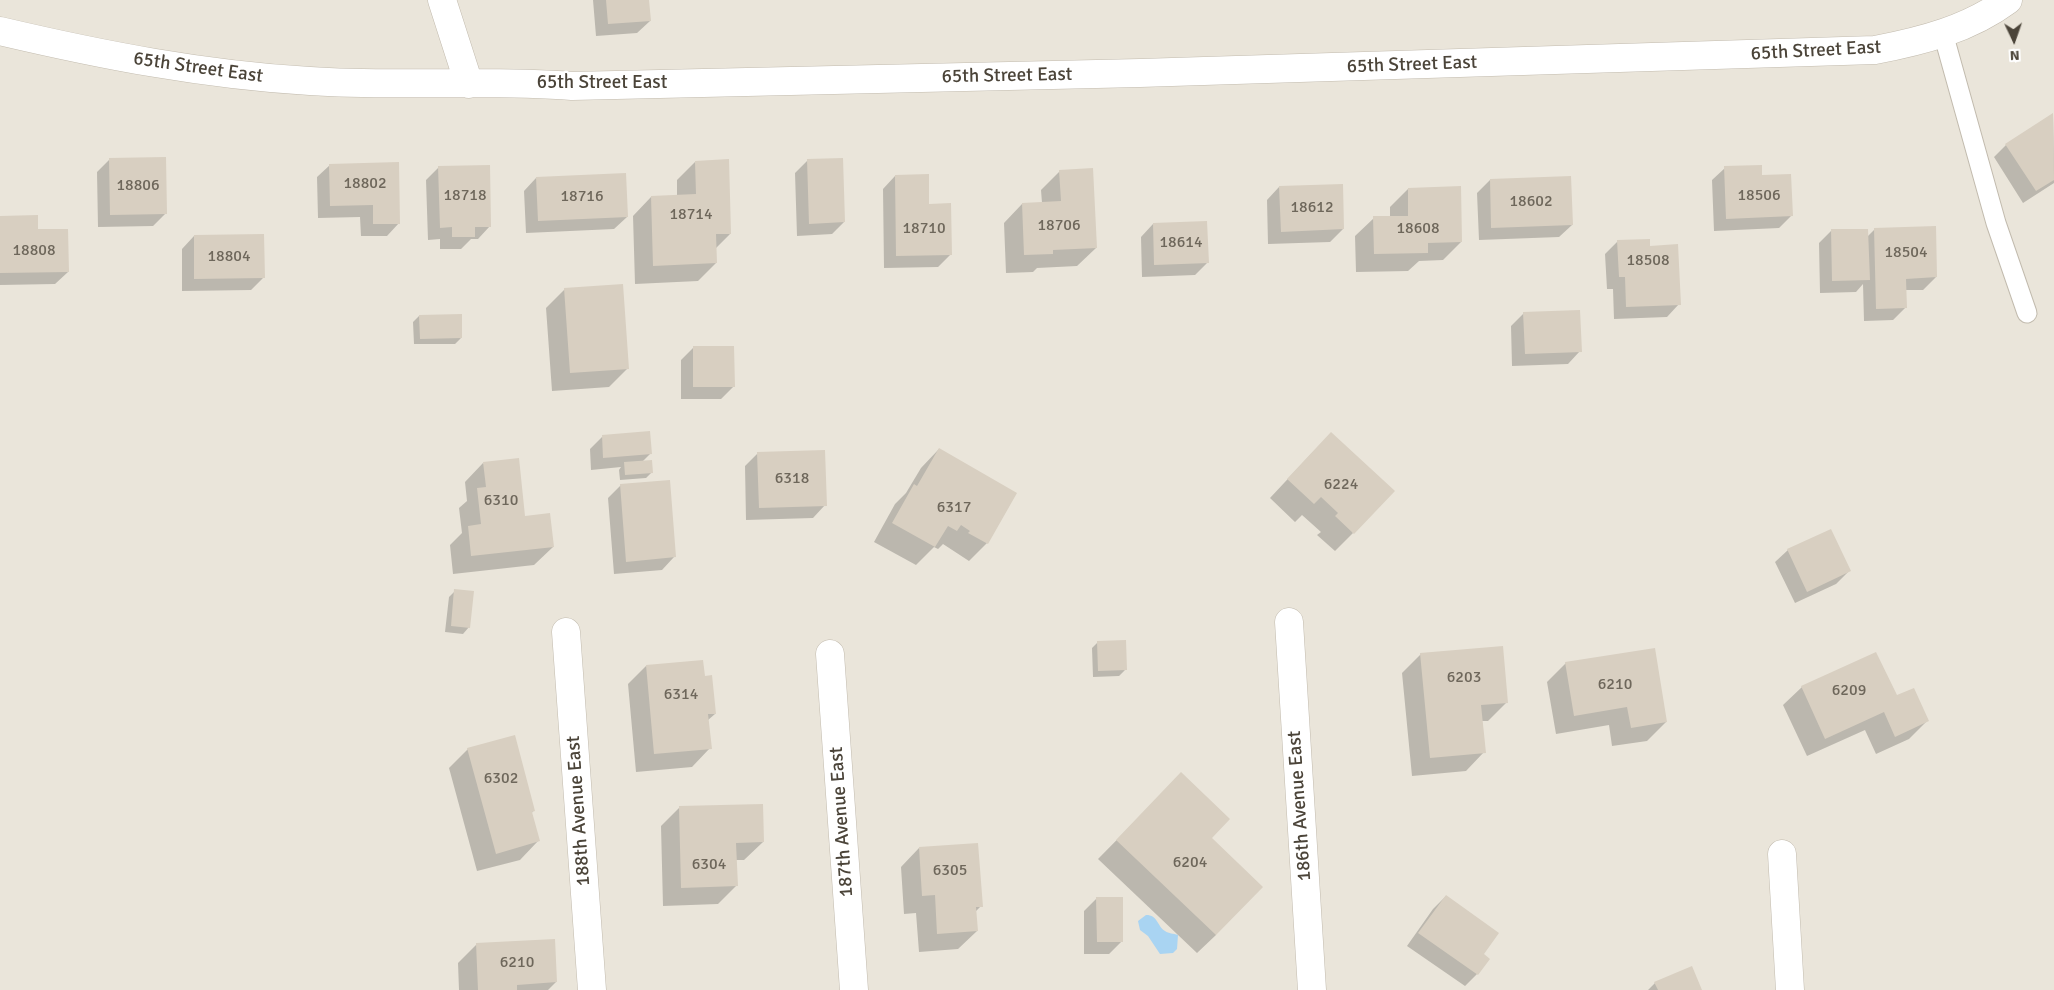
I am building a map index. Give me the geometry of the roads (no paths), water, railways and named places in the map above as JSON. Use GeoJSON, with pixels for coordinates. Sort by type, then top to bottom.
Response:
{"type":"FeatureCollection","features":[{"type":"Feature","properties":{"kind":"street"},"geometry":{"type":"LineString","coordinates":[[442,0],[469,84]]}},
{"type":"Feature","properties":{"kind":"street","name":"65th Street East"},"geometry":{"type":"LineString","coordinates":[[0,31],[141,62],[230,74],[354,83],[469,84],[521,82],[582,86],[1090,74],[1865,51],[1921,42],[1965,25],[2008,0]]}},
{"type":"Feature","properties":{"kind":"street","name":"186th Avenue East"},"geometry":{"type":"LineString","coordinates":[[1289,622],[1312,990]]}},
{"type":"Feature","properties":{"kind":"street","name":"188th Avenue East"},"geometry":{"type":"LineString","coordinates":[[566,632],[592,990]]}},
{"type":"Feature","properties":{"kind":"street","name":"187th Avenue East"},"geometry":{"type":"LineString","coordinates":[[830,654],[854,990]]}},
{"type":"Feature","properties":{"kind":"street"},"geometry":{"type":"LineString","coordinates":[[1782,854],[1790,990]]}},
{"type":"Feature","properties":{"kind":"lane"},"geometry":{"type":"LineString","coordinates":[[1943,33],[1996,223],[2027,313]]}},
{"type":"Feature","properties":{"kind":"water"},"geometry":{"type":"Polygon","coordinates":[[[1146,915],[1153,917],[1162,929],[1178,935],[1177,949],[1173,953],[1160,954],[1148,936],[1140,930],[1138,921],[1146,915]]]}}]}
